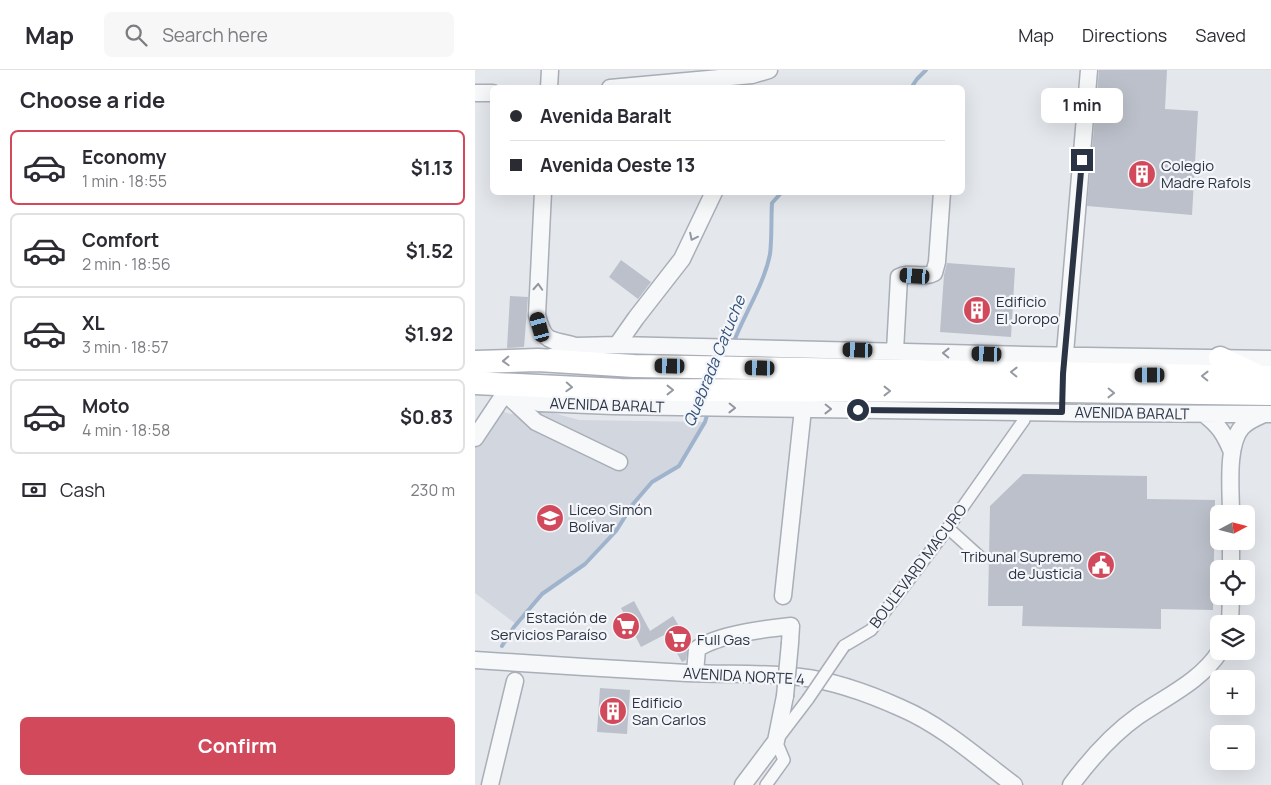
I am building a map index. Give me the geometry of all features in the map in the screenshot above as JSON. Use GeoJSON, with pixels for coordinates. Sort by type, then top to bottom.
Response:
{"type":"FeatureCollection","features":[{"type":"Feature","properties":{"kind":"main road"},"geometry":{"type":"LineString","coordinates":[[1220,358],[1268,389]]}},
{"type":"Feature","properties":{"kind":"main road","name":"AVENIDA BARALT"},"geometry":{"type":"LineString","coordinates":[[475,362],[537,360],[634,366],[800,359],[1063,383],[1268,389]]}},
{"type":"Feature","properties":{"kind":"main road","name":"AVENIDA BARALT"},"geometry":{"type":"LineString","coordinates":[[475,383],[513,389],[617,398],[783,400],[1063,383]]}},
{"type":"Feature","properties":{"kind":"street"},"geometry":{"type":"LineString","coordinates":[[549,85],[550,70]]}},
{"type":"Feature","properties":{"kind":"street"},"geometry":{"type":"LineString","coordinates":[[670,85],[750,81],[769,70]]}},
{"type":"Feature","properties":{"kind":"street"},"geometry":{"type":"LineString","coordinates":[[1063,383],[1089,70]]}},
{"type":"Feature","properties":{"kind":"street"},"geometry":{"type":"LineString","coordinates":[[475,93],[490,93]]}},
{"type":"Feature","properties":{"kind":"street"},"geometry":{"type":"LineString","coordinates":[[543,195],[537,316],[540,327],[547,338],[555,342],[576,346]]}},
{"type":"Feature","properties":{"kind":"street"},"geometry":{"type":"LineString","coordinates":[[617,345],[682,259],[713,195]]}},
{"type":"Feature","properties":{"kind":"street"},"geometry":{"type":"LineString","coordinates":[[895,351],[899,277],[903,275],[927,277],[934,274],[937,262],[942,195]]}},
{"type":"Feature","properties":{"kind":"street","name":"AVENIDA BARALT"},"geometry":{"type":"LineString","coordinates":[[537,360],[569,353],[576,346],[644,346],[800,359],[895,351],[1063,383],[1204,414],[1268,389]]}},
{"type":"Feature","properties":{"kind":"street","name":"AVENIDA BARALT"},"geometry":{"type":"LineString","coordinates":[[783,400],[803,409],[1025,412],[1063,383],[1220,358]]}},
{"type":"Feature","properties":{"kind":"street"},"geometry":{"type":"LineString","coordinates":[[475,438],[513,389],[535,422],[619,462]]}},
{"type":"Feature","properties":{"kind":"street"},"geometry":{"type":"LineString","coordinates":[[1231,505],[1232,452],[1237,436],[1241,427],[1251,419],[1268,389]]}},
{"type":"Feature","properties":{"kind":"street"},"geometry":{"type":"LineString","coordinates":[[783,596],[803,409]]}},
{"type":"Feature","properties":{"kind":"street","name":"BOULEVARD MACURO"},"geometry":{"type":"LineString","coordinates":[[777,741],[844,646],[871,630],[948,528],[1024,420],[1025,412]]}},
{"type":"Feature","properties":{"kind":"street"},"geometry":{"type":"LineString","coordinates":[[1204,414],[1219,425],[1232,452]]}},
{"type":"Feature","properties":{"kind":"street"},"geometry":{"type":"LineString","coordinates":[[948,528],[980,557]]}},
{"type":"Feature","properties":{"kind":"street"},"geometry":{"type":"LineString","coordinates":[[695,673],[697,649],[706,643],[755,631],[791,626],[785,696],[777,741],[743,785]]}},
{"type":"Feature","properties":{"kind":"street","name":"AVENIDA NORTE 4"},"geometry":{"type":"LineString","coordinates":[[475,660],[695,673],[799,676],[852,689],[903,709],[951,737],[1014,785]]}},
{"type":"Feature","properties":{"kind":"street"},"geometry":{"type":"LineString","coordinates":[[1071,785],[1105,743],[1139,716],[1196,677],[1214,660]]}},
{"type":"Feature","properties":{"kind":"street"},"geometry":{"type":"LineString","coordinates":[[490,785],[515,681]]}},
{"type":"Feature","properties":{"kind":"street"},"geometry":{"type":"LineString","coordinates":[[767,785],[785,760],[777,741]]}},
{"type":"Feature","properties":{"kind":"shaded area","name":"Liceo Simón Bolívar"},"geometry":{"type":"Polygon","coordinates":[[[535,408],[579,420],[705,422],[682,463],[652,482],[633,504],[616,531],[594,554],[549,590],[516,624],[475,593],[475,446],[498,410],[511,414],[535,408]]]}},
{"type":"Feature","properties":{"kind":"building","name":"Colegio Madre Rafols"},"geometry":{"type":"Polygon","coordinates":[[[1099,70],[1167,70],[1165,109],[1198,111],[1192,215],[1087,206],[1099,70]]]}},
{"type":"Feature","properties":{"kind":"building"},"geometry":{"type":"Polygon","coordinates":[[[621,260],[651,282],[638,299],[609,277],[621,260]]]}},
{"type":"Feature","properties":{"kind":"building","name":"Edificio El Joropo"},"geometry":{"type":"Polygon","coordinates":[[[947,263],[1015,268],[1011,337],[940,332],[944,275],[947,263]]]}},
{"type":"Feature","properties":{"kind":"building"},"geometry":{"type":"Polygon","coordinates":[[[510,296],[528,297],[524,347],[507,348],[510,296]]]}},
{"type":"Feature","properties":{"kind":"building","name":"Tribunal Supremo de Justicia"},"geometry":{"type":"Polygon","coordinates":[[[1023,474],[1147,476],[1147,499],[1215,500],[1215,505],[1210,505],[1210,550],[1214,550],[1214,560],[1210,560],[1210,605],[1213,605],[1213,610],[1161,609],[1161,629],[1022,626],[1023,606],[988,606],[990,506],[1023,474]]]}},
{"type":"Feature","properties":{"kind":"building"},"geometry":{"type":"Polygon","coordinates":[[[634,601],[650,631],[673,616],[689,643],[686,660],[682,662],[666,634],[641,647],[621,608],[634,601]]]}},
{"type":"Feature","properties":{"kind":"building","name":"Edificio San Carlos"},"geometry":{"type":"Polygon","coordinates":[[[600,688],[630,690],[627,734],[597,732],[600,688]]]}},
{"type":"Feature","properties":{"kind":"waterway","name":"Quebrada Catuche"},"geometry":{"type":"LineString","coordinates":[[913,85],[926,70]]}},
{"type":"Feature","properties":{"kind":"waterway","name":"Quebrada Catuche"},"geometry":{"type":"LineString","coordinates":[[733,344],[767,266],[771,248],[772,203],[779,195]]}},
{"type":"Feature","properties":{"kind":"waterway","name":"Quebrada Catuche"},"geometry":{"type":"LineString","coordinates":[[502,646],[514,627],[542,594],[585,564],[616,531],[633,504],[652,482],[679,466],[705,422],[708,412]]}},
{"type":"Feature","properties":{"kind":"place","name":"Colegio Madre Rafols"},"geometry":{"type":"Point","coordinates":[1142,174]}},
{"type":"Feature","properties":{"kind":"place","name":"Edificio El Joropo"},"geometry":{"type":"Point","coordinates":[977,310]}},
{"type":"Feature","properties":{"kind":"place","name":"Liceo Simón Bolívar"},"geometry":{"type":"Point","coordinates":[550,518]}},
{"type":"Feature","properties":{"kind":"place","name":"Tribunal Supremo de Justicia"},"geometry":{"type":"Point","coordinates":[1101,565]}},
{"type":"Feature","properties":{"kind":"place","name":"Estación de Servicios Paraíso"},"geometry":{"type":"Point","coordinates":[626,626]}},
{"type":"Feature","properties":{"kind":"place","name":"Full Gas"},"geometry":{"type":"Point","coordinates":[678,639]}},
{"type":"Feature","properties":{"kind":"place","name":"Edificio San Carlos"},"geometry":{"type":"Point","coordinates":[613,711]}},
{"type":"Feature","properties":{"kind":"route"},"geometry":{"type":"LineString","coordinates":[[858,410],[1062,412],[1063,374],[1082,160]]}}]}
